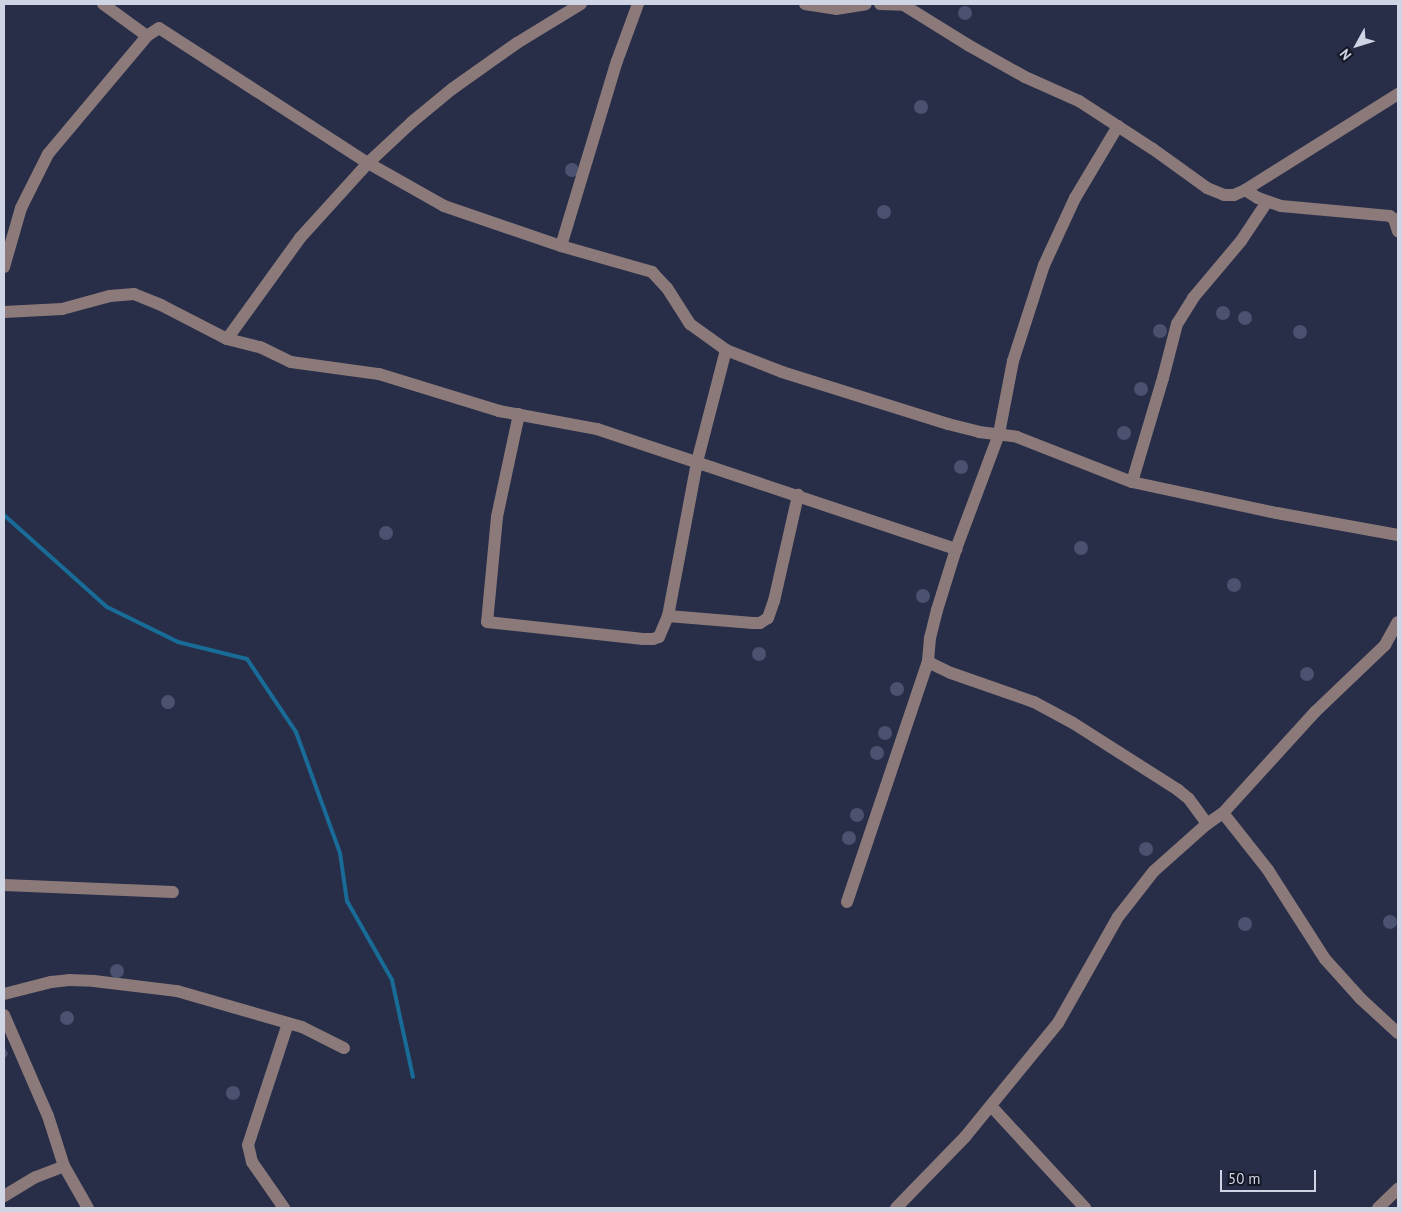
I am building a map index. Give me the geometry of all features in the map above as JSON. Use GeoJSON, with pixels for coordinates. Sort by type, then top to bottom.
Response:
{"type":"FeatureCollection","features":[{"type":"Feature","properties":{"kind":"street"},"geometry":{"type":"LineString","coordinates":[[103,4],[147,36]]}},
{"type":"Feature","properties":{"kind":"street"},"geometry":{"type":"LineString","coordinates":[[227,339],[300,238],[368,163],[412,122],[452,89],[517,43],[581,4]]}},
{"type":"Feature","properties":{"kind":"street"},"geometry":{"type":"LineString","coordinates":[[561,246],[617,61],[638,4]]}},
{"type":"Feature","properties":{"kind":"street"},"geometry":{"type":"LineString","coordinates":[[805,4],[836,9],[866,4]]}},
{"type":"Feature","properties":{"kind":"street"},"geometry":{"type":"LineString","coordinates":[[880,4],[902,4],[968,45],[1026,77],[1079,101],[1207,188],[1224,195],[1234,195],[1245,190],[1398,94]]}},
{"type":"Feature","properties":{"kind":"street"},"geometry":{"type":"LineString","coordinates":[[4,267],[21,208],[48,154],[147,36],[159,28],[368,163],[444,206],[561,246],[652,272],[666,288],[690,324],[726,350],[782,372],[948,424],[1017,437],[1132,482],[1277,513],[1398,535]]}},
{"type":"Feature","properties":{"kind":"street"},"geometry":{"type":"LineString","coordinates":[[847,902],[928,662],[932,628],[956,549],[999,434],[1012,361],[1044,265],[1075,198],[1118,126]]}},
{"type":"Feature","properties":{"kind":"street"},"geometry":{"type":"LineString","coordinates":[[1245,190],[1267,202],[1289,207],[1390,216],[1394,219],[1398,231]]}},
{"type":"Feature","properties":{"kind":"street"},"geometry":{"type":"LineString","coordinates":[[1132,482],[1177,324],[1193,298],[1241,241],[1267,202]]}},
{"type":"Feature","properties":{"kind":"street"},"geometry":{"type":"LineString","coordinates":[[4,312],[62,309],[110,296],[134,294],[161,305],[227,339],[260,348],[291,362],[379,374],[472,403],[597,430],[798,495],[956,549]]}},
{"type":"Feature","properties":{"kind":"street"},"geometry":{"type":"LineString","coordinates":[[520,414],[497,517],[487,622],[653,640],[663,632],[668,616],[697,462],[726,350]]}},
{"type":"Feature","properties":{"kind":"street"},"geometry":{"type":"LineString","coordinates":[[668,616],[752,623],[760,623],[768,618],[798,495]]}},
{"type":"Feature","properties":{"kind":"street"},"geometry":{"type":"LineString","coordinates":[[896,1208],[966,1137],[1058,1024],[1098,950],[1134,894],[1154,870],[1222,813],[1315,712],[1385,645],[1398,622]]}},
{"type":"Feature","properties":{"kind":"street"},"geometry":{"type":"LineString","coordinates":[[928,662],[951,673],[1034,702],[1073,722],[1178,790],[1189,799],[1207,824]]}},
{"type":"Feature","properties":{"kind":"street"},"geometry":{"type":"LineString","coordinates":[[1222,813],[1268,870],[1325,959],[1361,998],[1398,1033]]}},
{"type":"Feature","properties":{"kind":"street"},"geometry":{"type":"LineString","coordinates":[[4,885],[173,892]]}},
{"type":"Feature","properties":{"kind":"street"},"geometry":{"type":"LineString","coordinates":[[4,994],[51,982],[94,981],[177,991],[288,1022],[344,1048]]}},
{"type":"Feature","properties":{"kind":"street"},"geometry":{"type":"LineString","coordinates":[[4,1015],[48,1116],[64,1166],[88,1208]]}},
{"type":"Feature","properties":{"kind":"street"},"geometry":{"type":"LineString","coordinates":[[284,1208],[252,1162],[248,1154],[248,1145],[288,1022]]}},
{"type":"Feature","properties":{"kind":"street"},"geometry":{"type":"LineString","coordinates":[[992,1106],[1085,1208]]}},
{"type":"Feature","properties":{"kind":"street"},"geometry":{"type":"LineString","coordinates":[[4,1196],[36,1177],[64,1166]]}},
{"type":"Feature","properties":{"kind":"street"},"geometry":{"type":"LineString","coordinates":[[1378,1208],[1398,1189]]}},
{"type":"Feature","properties":{"kind":"building"},"geometry":{"type":"Polygon","coordinates":[[[962,6],[968,6],[972,13],[968,20],[962,20],[958,16],[958,10],[962,6]]]}},
{"type":"Feature","properties":{"kind":"building"},"geometry":{"type":"Polygon","coordinates":[[[918,100],[924,100],[928,107],[924,114],[918,114],[914,110],[914,104],[918,100]]]}},
{"type":"Feature","properties":{"kind":"building"},"geometry":{"type":"Polygon","coordinates":[[[569,163],[575,163],[579,170],[575,177],[569,177],[565,173],[565,167],[569,163]]]}},
{"type":"Feature","properties":{"kind":"building"},"geometry":{"type":"Polygon","coordinates":[[[881,205],[887,205],[891,212],[887,219],[881,219],[877,215],[877,209],[881,205]]]}},
{"type":"Feature","properties":{"kind":"building"},"geometry":{"type":"Polygon","coordinates":[[[1220,306],[1226,306],[1230,313],[1226,320],[1220,320],[1216,316],[1216,310],[1220,306]]]}},
{"type":"Feature","properties":{"kind":"building"},"geometry":{"type":"Polygon","coordinates":[[[1242,311],[1248,311],[1252,318],[1248,325],[1242,325],[1238,321],[1238,315],[1242,311]]]}},
{"type":"Feature","properties":{"kind":"building"},"geometry":{"type":"Polygon","coordinates":[[[1157,324],[1163,324],[1167,331],[1163,338],[1157,338],[1153,334],[1153,328],[1157,324]]]}},
{"type":"Feature","properties":{"kind":"building"},"geometry":{"type":"Polygon","coordinates":[[[1297,325],[1303,325],[1307,332],[1303,339],[1297,339],[1293,335],[1293,329],[1297,325]]]}},
{"type":"Feature","properties":{"kind":"building"},"geometry":{"type":"Polygon","coordinates":[[[1138,382],[1144,382],[1148,389],[1144,396],[1138,396],[1134,392],[1134,386],[1138,382]]]}},
{"type":"Feature","properties":{"kind":"building"},"geometry":{"type":"Polygon","coordinates":[[[1121,426],[1127,426],[1131,433],[1127,440],[1121,440],[1117,436],[1117,430],[1121,426]]]}},
{"type":"Feature","properties":{"kind":"building"},"geometry":{"type":"Polygon","coordinates":[[[958,460],[964,460],[968,467],[964,474],[958,474],[954,470],[954,464],[958,460]]]}},
{"type":"Feature","properties":{"kind":"building"},"geometry":{"type":"Polygon","coordinates":[[[383,526],[389,526],[393,533],[389,540],[383,540],[379,536],[379,530],[383,526]]]}},
{"type":"Feature","properties":{"kind":"building"},"geometry":{"type":"Polygon","coordinates":[[[1078,541],[1084,541],[1088,548],[1084,555],[1078,555],[1074,551],[1074,545],[1078,541]]]}},
{"type":"Feature","properties":{"kind":"building"},"geometry":{"type":"Polygon","coordinates":[[[1231,578],[1237,578],[1241,585],[1237,592],[1231,592],[1227,588],[1227,582],[1231,578]]]}},
{"type":"Feature","properties":{"kind":"building"},"geometry":{"type":"Polygon","coordinates":[[[920,589],[926,589],[930,596],[926,603],[920,603],[916,599],[916,593],[920,589]]]}},
{"type":"Feature","properties":{"kind":"building"},"geometry":{"type":"Polygon","coordinates":[[[756,647],[762,647],[766,654],[762,661],[756,661],[752,657],[752,651],[756,647]]]}},
{"type":"Feature","properties":{"kind":"building"},"geometry":{"type":"Polygon","coordinates":[[[1304,667],[1310,667],[1314,674],[1310,681],[1304,681],[1300,677],[1300,671],[1304,667]]]}},
{"type":"Feature","properties":{"kind":"building"},"geometry":{"type":"Polygon","coordinates":[[[894,682],[900,682],[904,689],[900,696],[894,696],[890,692],[890,686],[894,682]]]}},
{"type":"Feature","properties":{"kind":"building"},"geometry":{"type":"Polygon","coordinates":[[[165,695],[171,695],[175,702],[171,709],[165,709],[161,705],[161,699],[165,695]]]}},
{"type":"Feature","properties":{"kind":"building"},"geometry":{"type":"Polygon","coordinates":[[[882,726],[888,726],[892,733],[888,740],[882,740],[878,736],[878,730],[882,726]]]}},
{"type":"Feature","properties":{"kind":"building"},"geometry":{"type":"Polygon","coordinates":[[[874,746],[880,746],[884,753],[880,760],[874,760],[870,756],[870,750],[874,746]]]}},
{"type":"Feature","properties":{"kind":"building"},"geometry":{"type":"Polygon","coordinates":[[[854,808],[860,808],[864,815],[860,822],[854,822],[850,818],[850,812],[854,808]]]}},
{"type":"Feature","properties":{"kind":"building"},"geometry":{"type":"Polygon","coordinates":[[[846,831],[852,831],[856,838],[852,845],[846,845],[842,841],[842,835],[846,831]]]}},
{"type":"Feature","properties":{"kind":"building"},"geometry":{"type":"Polygon","coordinates":[[[1143,842],[1149,842],[1153,849],[1149,856],[1143,856],[1139,852],[1139,846],[1143,842]]]}},
{"type":"Feature","properties":{"kind":"building"},"geometry":{"type":"Polygon","coordinates":[[[1387,915],[1393,915],[1397,922],[1393,929],[1387,929],[1383,925],[1383,919],[1387,915]]]}},
{"type":"Feature","properties":{"kind":"building"},"geometry":{"type":"Polygon","coordinates":[[[1242,917],[1248,917],[1252,924],[1248,931],[1242,931],[1238,927],[1238,921],[1242,917]]]}},
{"type":"Feature","properties":{"kind":"building"},"geometry":{"type":"Polygon","coordinates":[[[114,964],[120,964],[124,971],[120,978],[114,978],[110,974],[110,968],[114,964]]]}},
{"type":"Feature","properties":{"kind":"building"},"geometry":{"type":"Polygon","coordinates":[[[64,1011],[70,1011],[74,1018],[70,1025],[64,1025],[60,1021],[60,1015],[64,1011]]]}},
{"type":"Feature","properties":{"kind":"building"},"geometry":{"type":"Polygon","coordinates":[[[4,1046],[8,1054],[4,1060],[4,1046]]]}},
{"type":"Feature","properties":{"kind":"building"},"geometry":{"type":"Polygon","coordinates":[[[230,1086],[236,1086],[240,1093],[236,1100],[230,1100],[226,1096],[226,1090],[230,1086]]]}},
{"type":"Feature","properties":{"kind":"waterway"},"geometry":{"type":"LineString","coordinates":[[4,515],[107,607],[178,642],[247,659],[296,732],[340,853],[347,901],[392,980],[413,1077]]}}]}
